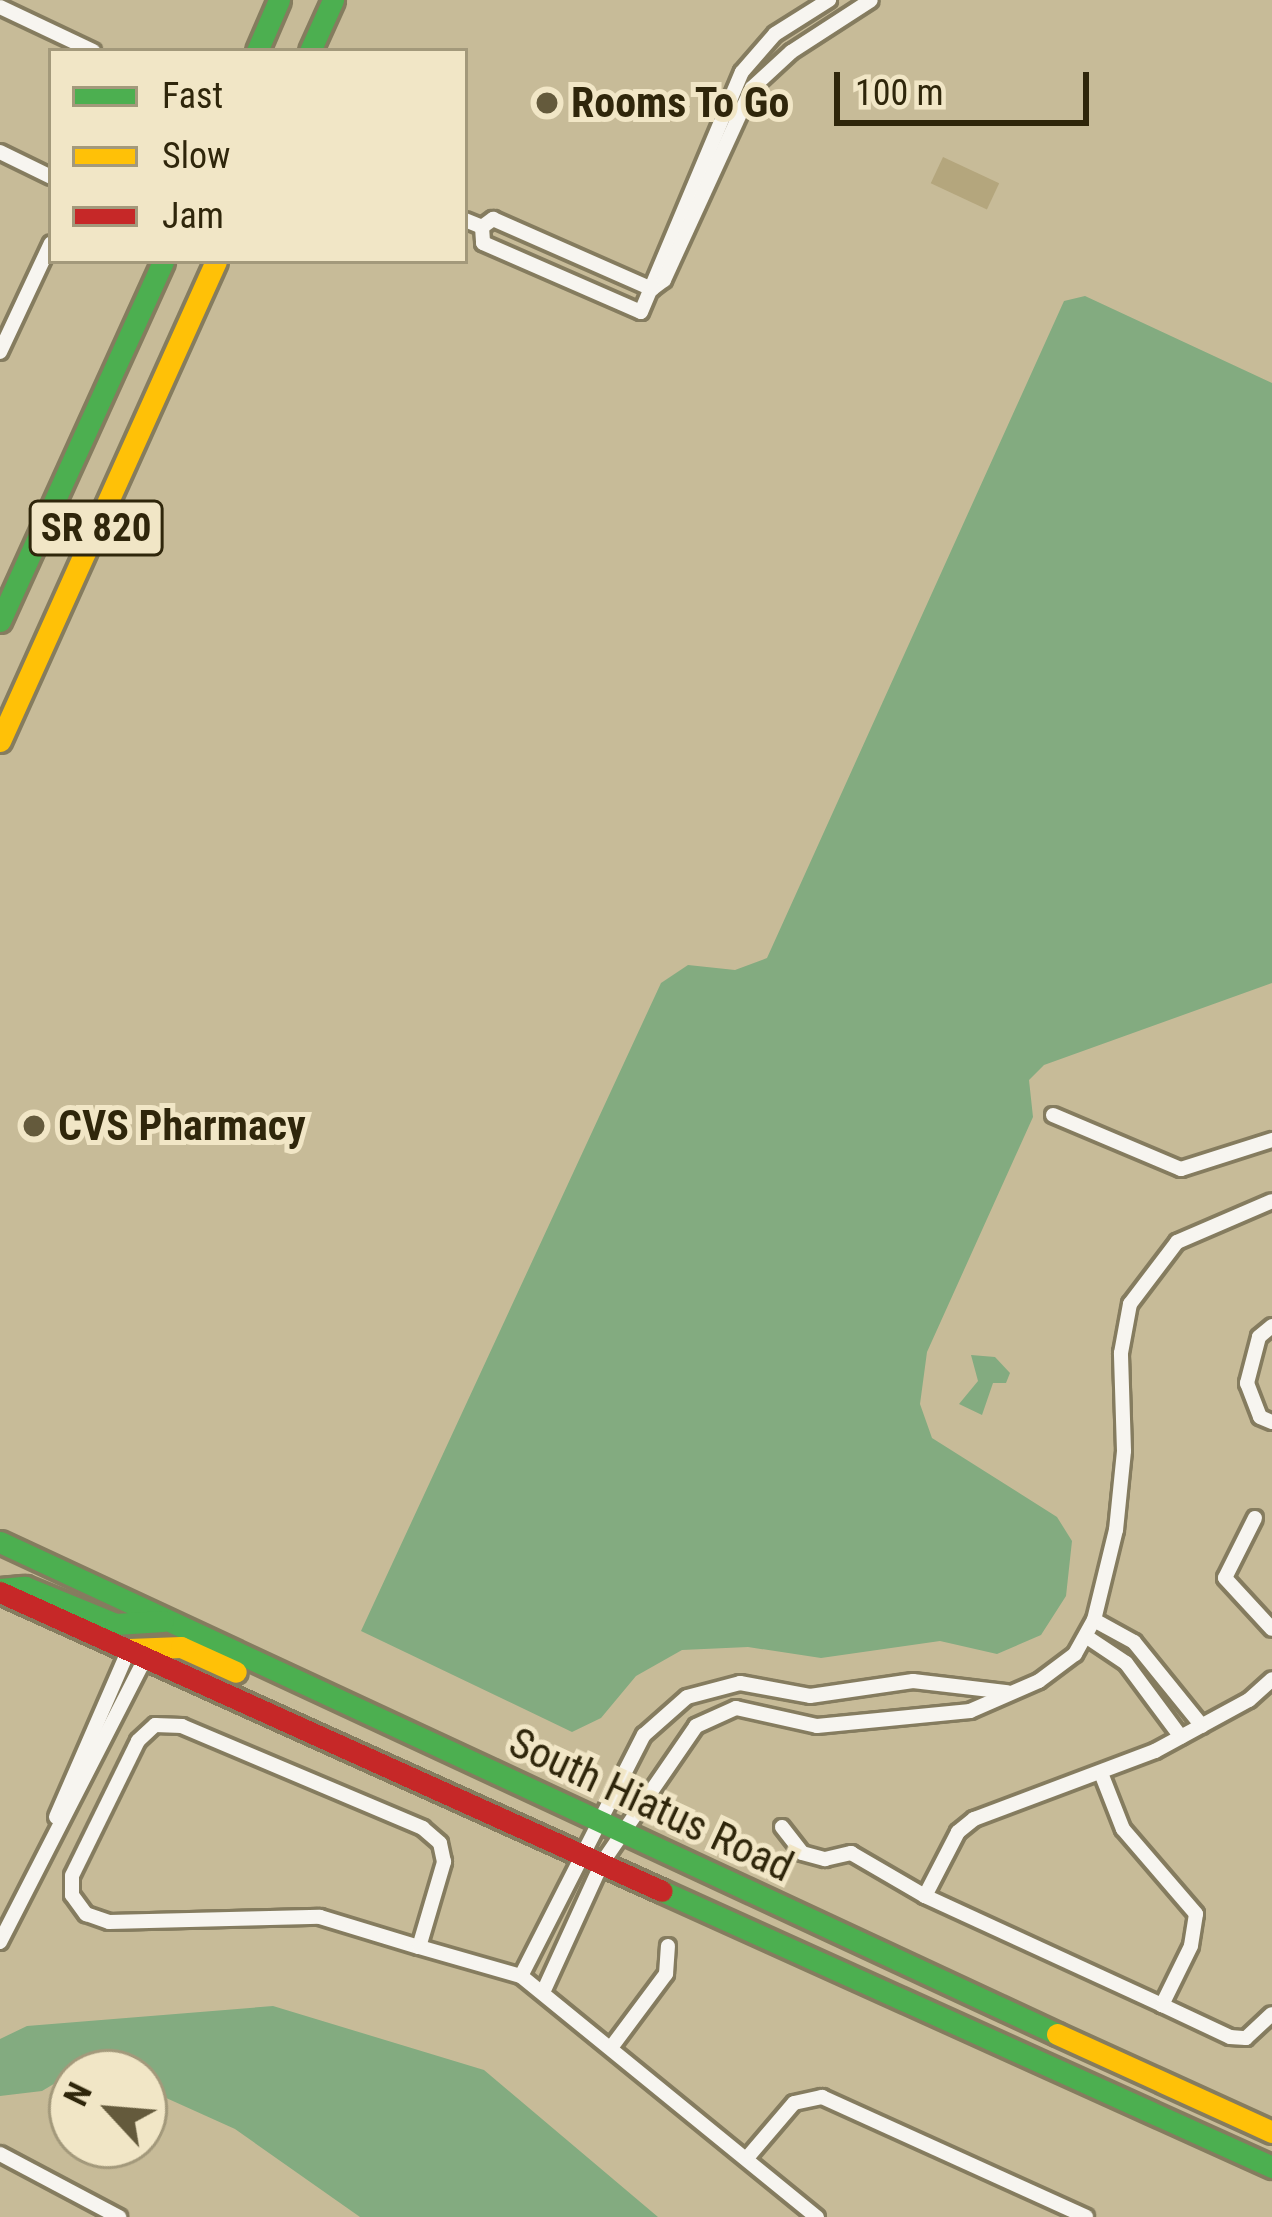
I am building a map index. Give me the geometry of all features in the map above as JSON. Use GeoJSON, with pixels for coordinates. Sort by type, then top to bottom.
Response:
{"type":"FeatureCollection","features":[{"type":"Feature","properties":{"kind":"main road"},"geometry":{"type":"LineString","coordinates":[[257,48],[279,0]]}},
{"type":"Feature","properties":{"kind":"main road"},"geometry":{"type":"LineString","coordinates":[[311,48],[333,0]]}},
{"type":"Feature","properties":{"kind":"main road","name":"SR 820"},"geometry":{"type":"LineString","coordinates":[[0,621],[162,264]]}},
{"type":"Feature","properties":{"kind":"main road","name":"SR 820"},"geometry":{"type":"LineString","coordinates":[[0,741],[215,264]]}},
{"type":"Feature","properties":{"kind":"main road","name":"South Hiatus Road"},"geometry":{"type":"LineString","coordinates":[[0,1542],[322,1698],[1272,2132]]}},
{"type":"Feature","properties":{"kind":"main road"},"geometry":{"type":"LineString","coordinates":[[0,1591],[26,1587],[115,1624],[163,1622]]}},
{"type":"Feature","properties":{"kind":"main road","name":"South Hiatus Road"},"geometry":{"type":"LineString","coordinates":[[0,1591],[1272,2168]]}},
{"type":"Feature","properties":{"kind":"main road"},"geometry":{"type":"LineString","coordinates":[[138,1653],[181,1647],[277,1691],[322,1698]]}},
{"type":"Feature","properties":{"kind":"street"},"geometry":{"type":"LineString","coordinates":[[482,227],[483,243],[641,312],[742,73],[775,34],[829,0]]}},
{"type":"Feature","properties":{"kind":"street"},"geometry":{"type":"LineString","coordinates":[[652,289],[664,280],[752,88],[791,52],[871,0]]}},
{"type":"Feature","properties":{"kind":"street"},"geometry":{"type":"LineString","coordinates":[[0,7],[87,48]]}},
{"type":"Feature","properties":{"kind":"street"},"geometry":{"type":"LineString","coordinates":[[0,152],[48,176]]}},
{"type":"Feature","properties":{"kind":"street"},"geometry":{"type":"LineString","coordinates":[[482,227],[493,219],[652,289]]}},
{"type":"Feature","properties":{"kind":"street"},"geometry":{"type":"LineString","coordinates":[[468,221],[482,227]]}},
{"type":"Feature","properties":{"kind":"street"},"geometry":{"type":"LineString","coordinates":[[0,352],[48,249]]}},
{"type":"Feature","properties":{"kind":"street"},"geometry":{"type":"LineString","coordinates":[[1053,1115],[1181,1169],[1272,1140]]}},
{"type":"Feature","properties":{"kind":"street"},"geometry":{"type":"LineString","coordinates":[[545,1988],[602,1863],[675,1747],[715,1715],[736,1708],[817,1726],[861,1726],[970,1712],[1058,1671],[1088,1637],[1094,1620],[1121,1491],[1121,1353],[1130,1304],[1177,1242],[1272,1201]]}},
{"type":"Feature","properties":{"kind":"street"},"geometry":{"type":"LineString","coordinates":[[1266,1419],[1247,1371],[1259,1336],[1272,1326]]}},
{"type":"Feature","properties":{"kind":"street"},"geometry":{"type":"LineString","coordinates":[[1255,1518],[1225,1578],[1272,1629]]}},
{"type":"Feature","properties":{"kind":"street"},"geometry":{"type":"LineString","coordinates":[[1094,1620],[1134,1642],[1202,1726]]}},
{"type":"Feature","properties":{"kind":"street"},"geometry":{"type":"LineString","coordinates":[[1088,1637],[1126,1663],[1181,1737]]}},
{"type":"Feature","properties":{"kind":"street"},"geometry":{"type":"LineString","coordinates":[[0,1942],[138,1653]]}},
{"type":"Feature","properties":{"kind":"street"},"geometry":{"type":"LineString","coordinates":[[925,1896],[958,1832],[974,1819],[1101,1773],[1181,1737],[1272,1679]]}},
{"type":"Feature","properties":{"kind":"street"},"geometry":{"type":"LineString","coordinates":[[521,1976],[578,1852],[651,1725],[704,1689],[740,1683],[810,1696],[913,1681],[1007,1692]]}},
{"type":"Feature","properties":{"kind":"street"},"geometry":{"type":"LineString","coordinates":[[419,1947],[444,1862],[440,1843],[423,1828],[182,1726],[155,1725],[138,1741],[72,1876],[72,1895],[86,1914],[109,1922],[286,1912],[521,1976],[545,1988],[817,2217]]}},
{"type":"Feature","properties":{"kind":"street"},"geometry":{"type":"LineString","coordinates":[[1101,1773],[1123,1829],[1196,1914],[1189,1953],[1162,2005]]}},
{"type":"Feature","properties":{"kind":"street"},"geometry":{"type":"LineString","coordinates":[[782,1827],[802,1853],[825,1859],[851,1853],[925,1896],[1230,2037],[1246,2038],[1272,2014]]}},
{"type":"Feature","properties":{"kind":"street"},"geometry":{"type":"LineString","coordinates":[[613,2045],[666,1974],[668,1946]]}},
{"type":"Feature","properties":{"kind":"street"},"geometry":{"type":"LineString","coordinates":[[747,2158],[794,2103],[822,2097],[1086,2217]]}},
{"type":"Feature","properties":{"kind":"street"},"geometry":{"type":"LineString","coordinates":[[0,2154],[119,2217]]}},
{"type":"Feature","properties":{"kind":"shaded area"},"geometry":{"type":"Polygon","coordinates":[[[943,157],[999,183],[987,209],[931,183],[943,157]]]}},
{"type":"Feature","properties":{"kind":"shaded area"},"geometry":{"type":"Polygon","coordinates":[[[1085,296],[1272,383],[1272,983],[1044,1065],[1029,1080],[1033,1117],[927,1352],[920,1404],[932,1438],[1057,1517],[1072,1541],[1066,1596],[1041,1635],[997,1654],[940,1641],[821,1658],[748,1647],[682,1650],[636,1676],[601,1718],[572,1732],[361,1631],[661,983],[688,965],[735,970],[767,958],[1064,301],[1085,296]]]}},
{"type":"Feature","properties":{"kind":"shaded area"},"geometry":{"type":"Polygon","coordinates":[[[971,1355],[995,1357],[1010,1373],[1006,1383],[993,1383],[982,1415],[959,1404],[978,1381],[971,1355]]]}},
{"type":"Feature","properties":{"kind":"shaded area"},"geometry":{"type":"Polygon","coordinates":[[[273,2006],[484,2070],[658,2217],[360,2217],[235,2129],[168,2099],[168,2049],[48,2049],[48,2087],[0,2096],[0,2039],[27,2026],[273,2006]]]}},
{"type":"Feature","properties":{"kind":"traffic: fast"},"geometry":{"type":"LineString","coordinates":[[258,48],[279,0]]}},
{"type":"Feature","properties":{"kind":"traffic: fast"},"geometry":{"type":"LineString","coordinates":[[311,48],[333,0]]}},
{"type":"Feature","properties":{"kind":"traffic: fast"},"geometry":{"type":"LineString","coordinates":[[0,621],[162,264]]}},
{"type":"Feature","properties":{"kind":"traffic: fast"},"geometry":{"type":"LineString","coordinates":[[0,1542],[1057,2034]]}},
{"type":"Feature","properties":{"kind":"traffic: fast"},"geometry":{"type":"LineString","coordinates":[[0,1589],[25,1587],[115,1624],[163,1621]]}},
{"type":"Feature","properties":{"kind":"traffic: fast"},"geometry":{"type":"LineString","coordinates":[[662,1891],[1272,2167]]}},
{"type":"Feature","properties":{"kind":"traffic: slow"},"geometry":{"type":"LineString","coordinates":[[0,741],[215,264]]}},
{"type":"Feature","properties":{"kind":"traffic: slow"},"geometry":{"type":"LineString","coordinates":[[129,1649],[181,1647],[236,1672]]}},
{"type":"Feature","properties":{"kind":"traffic: slow"},"geometry":{"type":"LineString","coordinates":[[1057,2034],[1272,2132]]}},
{"type":"Feature","properties":{"kind":"traffic: jam"},"geometry":{"type":"LineString","coordinates":[[0,1592],[662,1891]]}},
{"type":"Feature","properties":{"kind":"place","name":"Rooms To Go"},"geometry":{"type":"Point","coordinates":[547,103]}},
{"type":"Feature","properties":{"kind":"place","name":"CVS Pharmacy"},"geometry":{"type":"Point","coordinates":[34,1126]}}]}
